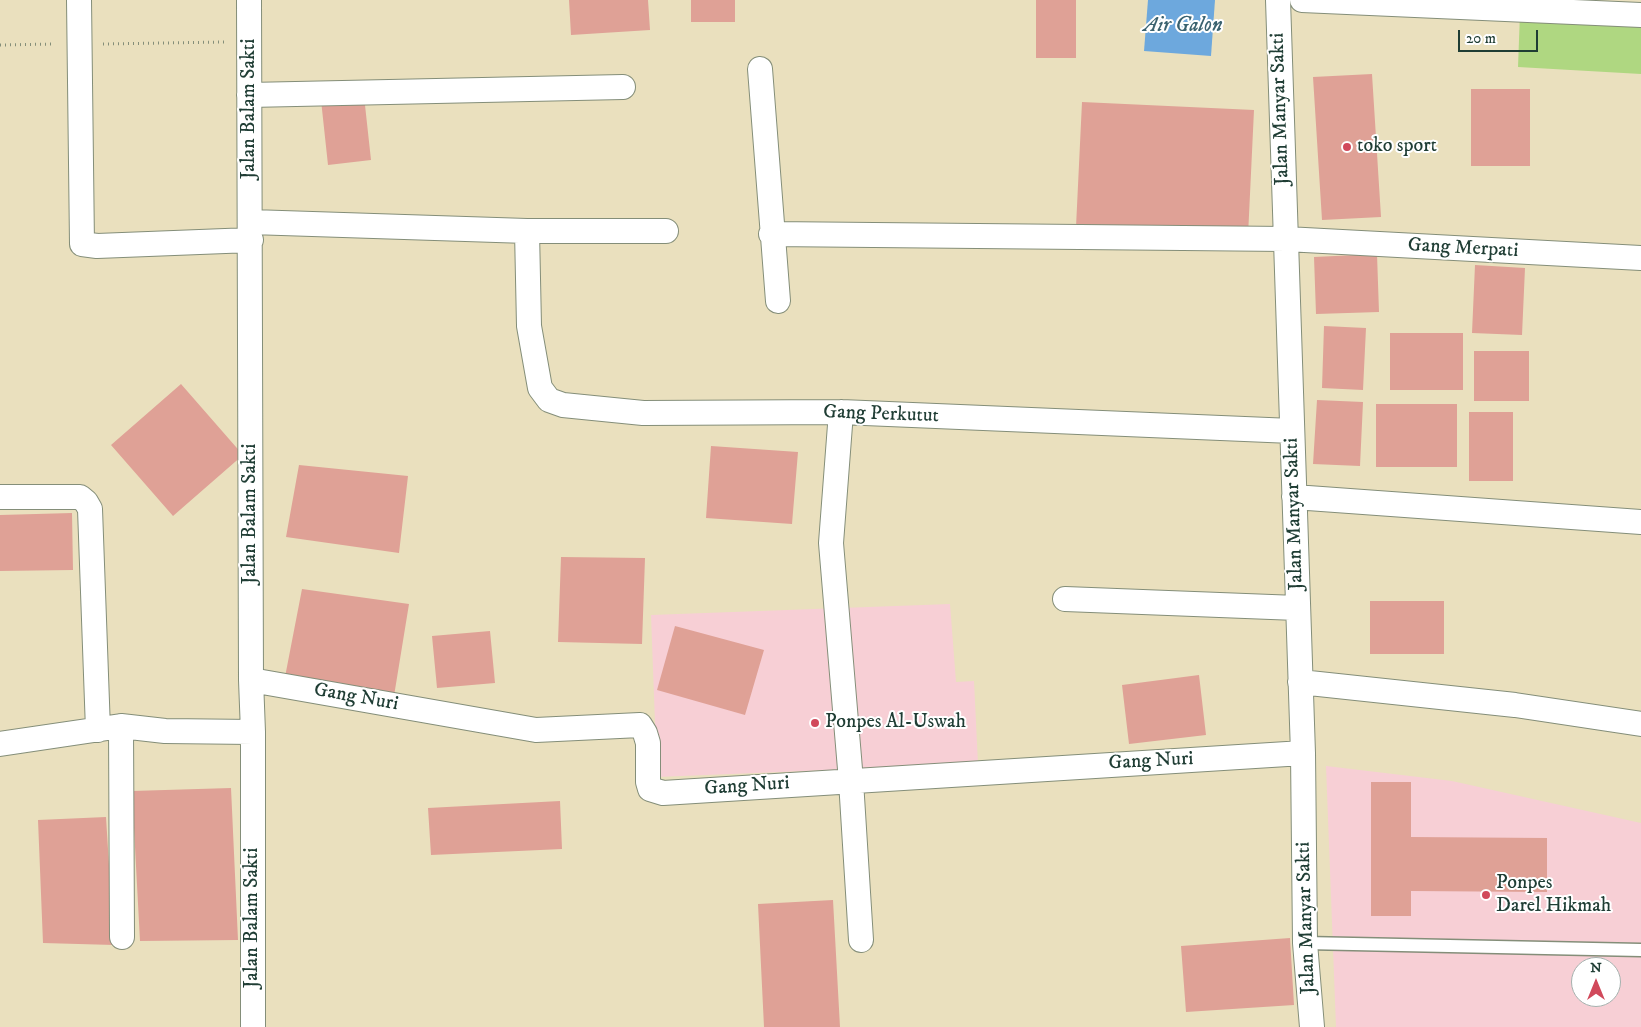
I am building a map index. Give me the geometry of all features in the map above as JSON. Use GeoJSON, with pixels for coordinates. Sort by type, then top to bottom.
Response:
{"type":"FeatureCollection","features":[{"type":"Feature","properties":{"kind":"street"},"geometry":{"type":"LineString","coordinates":[[79,0],[82,244],[97,246],[251,231],[666,231]]}},
{"type":"Feature","properties":{"kind":"street","name":"Jalan Balam Sakti"},"geometry":{"type":"LineString","coordinates":[[249,0],[253,1027]]}},
{"type":"Feature","properties":{"kind":"street","name":"Jalan Manyar Sakti"},"geometry":{"type":"LineString","coordinates":[[1278,0],[1303,753],[1305,943],[1312,1027]]}},
{"type":"Feature","properties":{"kind":"street"},"geometry":{"type":"LineString","coordinates":[[1302,0],[1641,15]]}},
{"type":"Feature","properties":{"kind":"street"},"geometry":{"type":"LineString","coordinates":[[760,69],[778,301]]}},
{"type":"Feature","properties":{"kind":"street"},"geometry":{"type":"LineString","coordinates":[[249,95],[623,87]]}},
{"type":"Feature","properties":{"kind":"street","name":"Gang Perkutut"},"geometry":{"type":"LineString","coordinates":[[527,231],[529,326],[540,388],[549,400],[562,405],[643,413],[842,412],[1292,430]]}},
{"type":"Feature","properties":{"kind":"street","name":"Gang Merpati"},"geometry":{"type":"LineString","coordinates":[[772,234],[1286,239],[1641,258]]}},
{"type":"Feature","properties":{"kind":"street"},"geometry":{"type":"LineString","coordinates":[[842,412],[831,543],[862,940]]}},
{"type":"Feature","properties":{"kind":"street"},"geometry":{"type":"LineString","coordinates":[[0,497],[80,497],[90,509],[98,730]]}},
{"type":"Feature","properties":{"kind":"street"},"geometry":{"type":"LineString","coordinates":[[1294,497],[1641,522]]}},
{"type":"Feature","properties":{"kind":"street"},"geometry":{"type":"LineString","coordinates":[[1065,599],[1297,608]]}},
{"type":"Feature","properties":{"kind":"street","name":"Gang Nuri"},"geometry":{"type":"LineString","coordinates":[[251,680],[536,730],[640,725],[648,743],[648,782],[650,789],[663,793],[1303,753]]}},
{"type":"Feature","properties":{"kind":"street"},"geometry":{"type":"LineString","coordinates":[[1300,682],[1515,705],[1641,724]]}},
{"type":"Feature","properties":{"kind":"street"},"geometry":{"type":"LineString","coordinates":[[121,726],[122,937]]}},
{"type":"Feature","properties":{"kind":"street"},"geometry":{"type":"LineString","coordinates":[[0,744],[121,726],[165,732],[253,732]]}},
{"type":"Feature","properties":{"kind":"lane"},"geometry":{"type":"LineString","coordinates":[[1305,943],[1641,950]]}},
{"type":"Feature","properties":{"kind":"path"},"geometry":{"type":"LineString","coordinates":[[0,45],[249,42]]}},
{"type":"Feature","properties":{"kind":"shaded area","name":"Ponpes Al-Uswah"},"geometry":{"type":"Polygon","coordinates":[[[950,604],[956,682],[974,681],[978,764],[657,777],[651,615],[950,604]]]}},
{"type":"Feature","properties":{"kind":"shaded area","name":"Ponpes Darel Hikmah"},"geometry":{"type":"Polygon","coordinates":[[[1326,766],[1452,781],[1641,823],[1641,1027],[1336,1027],[1326,766]]]}},
{"type":"Feature","properties":{"kind":"green space"},"geometry":{"type":"Polygon","coordinates":[[[1520,13],[1641,17],[1641,74],[1518,67],[1520,13]]]}},
{"type":"Feature","properties":{"kind":"water","name":"Air Galon"},"geometry":{"type":"Polygon","coordinates":[[[1148,0],[1215,0],[1211,56],[1144,51],[1148,0]]]}},
{"type":"Feature","properties":{"kind":"building"},"geometry":{"type":"Polygon","coordinates":[[[569,0],[648,0],[650,30],[571,35],[569,0]]]}},
{"type":"Feature","properties":{"kind":"building"},"geometry":{"type":"Polygon","coordinates":[[[691,0],[735,0],[735,22],[691,22],[691,0]]]}},
{"type":"Feature","properties":{"kind":"building"},"geometry":{"type":"Polygon","coordinates":[[[1036,0],[1076,0],[1076,58],[1036,58],[1036,0]]]}},
{"type":"Feature","properties":{"kind":"building","name":"toko sport"},"geometry":{"type":"Polygon","coordinates":[[[1372,74],[1381,217],[1322,220],[1313,77],[1372,74]]]}},
{"type":"Feature","properties":{"kind":"building"},"geometry":{"type":"Polygon","coordinates":[[[1471,89],[1530,89],[1530,166],[1471,166],[1471,89]]]}},
{"type":"Feature","properties":{"kind":"building"},"geometry":{"type":"Polygon","coordinates":[[[364,96],[371,160],[328,165],[321,100],[364,96]]]}},
{"type":"Feature","properties":{"kind":"building"},"geometry":{"type":"Polygon","coordinates":[[[1082,102],[1254,110],[1248,236],[1076,227],[1082,102]]]}},
{"type":"Feature","properties":{"kind":"building"},"geometry":{"type":"Polygon","coordinates":[[[1377,254],[1379,312],[1316,314],[1314,257],[1377,254]]]}},
{"type":"Feature","properties":{"kind":"building"},"geometry":{"type":"Polygon","coordinates":[[[1475,265],[1525,268],[1522,335],[1472,333],[1475,265]]]}},
{"type":"Feature","properties":{"kind":"building"},"geometry":{"type":"Polygon","coordinates":[[[1324,326],[1366,328],[1363,390],[1322,388],[1324,326]]]}},
{"type":"Feature","properties":{"kind":"building"},"geometry":{"type":"Polygon","coordinates":[[[1390,333],[1463,333],[1463,390],[1390,390],[1390,333]]]}},
{"type":"Feature","properties":{"kind":"building"},"geometry":{"type":"Polygon","coordinates":[[[1474,351],[1529,351],[1529,401],[1474,401],[1474,351]]]}},
{"type":"Feature","properties":{"kind":"building"},"geometry":{"type":"Polygon","coordinates":[[[181,384],[243,455],[173,516],[111,445],[181,384]]]}},
{"type":"Feature","properties":{"kind":"building"},"geometry":{"type":"Polygon","coordinates":[[[1317,400],[1363,402],[1360,466],[1313,464],[1317,400]]]}},
{"type":"Feature","properties":{"kind":"building"},"geometry":{"type":"Polygon","coordinates":[[[1376,404],[1457,404],[1457,467],[1376,467],[1376,404]]]}},
{"type":"Feature","properties":{"kind":"building"},"geometry":{"type":"Polygon","coordinates":[[[1469,412],[1513,412],[1513,481],[1469,481],[1469,412]]]}},
{"type":"Feature","properties":{"kind":"building"},"geometry":{"type":"Polygon","coordinates":[[[711,446],[798,452],[792,524],[706,518],[711,446]]]}},
{"type":"Feature","properties":{"kind":"building"},"geometry":{"type":"Polygon","coordinates":[[[299,465],[408,476],[399,553],[286,537],[299,465]]]}},
{"type":"Feature","properties":{"kind":"building"},"geometry":{"type":"Polygon","coordinates":[[[72,513],[73,570],[0,571],[0,515],[72,513]]]}},
{"type":"Feature","properties":{"kind":"building"},"geometry":{"type":"Polygon","coordinates":[[[561,557],[645,558],[642,644],[558,642],[561,557]]]}},
{"type":"Feature","properties":{"kind":"building"},"geometry":{"type":"Polygon","coordinates":[[[302,589],[409,604],[394,696],[285,677],[302,589]]]}},
{"type":"Feature","properties":{"kind":"building"},"geometry":{"type":"Polygon","coordinates":[[[1370,601],[1444,601],[1444,654],[1370,654],[1370,601]]]}},
{"type":"Feature","properties":{"kind":"building"},"geometry":{"type":"Polygon","coordinates":[[[675,626],[764,650],[745,715],[657,690],[675,626]]]}},
{"type":"Feature","properties":{"kind":"building"},"geometry":{"type":"Polygon","coordinates":[[[490,631],[495,683],[437,688],[432,636],[490,631]]]}},
{"type":"Feature","properties":{"kind":"building"},"geometry":{"type":"Polygon","coordinates":[[[1199,675],[1206,735],[1129,744],[1122,685],[1199,675]]]}},
{"type":"Feature","properties":{"kind":"building"},"geometry":{"type":"Polygon","coordinates":[[[1371,782],[1411,782],[1411,837],[1547,838],[1547,892],[1411,891],[1411,916],[1371,916],[1371,782]]]}},
{"type":"Feature","properties":{"kind":"building"},"geometry":{"type":"Polygon","coordinates":[[[231,788],[238,940],[140,941],[132,791],[231,788]]]}},
{"type":"Feature","properties":{"kind":"building"},"geometry":{"type":"Polygon","coordinates":[[[560,801],[562,849],[431,855],[428,808],[560,801]]]}},
{"type":"Feature","properties":{"kind":"building"},"geometry":{"type":"Polygon","coordinates":[[[106,817],[114,945],[43,943],[38,820],[106,817]]]}},
{"type":"Feature","properties":{"kind":"building"},"geometry":{"type":"Polygon","coordinates":[[[833,900],[840,1027],[764,1027],[758,904],[833,900]]]}},
{"type":"Feature","properties":{"kind":"building"},"geometry":{"type":"Polygon","coordinates":[[[1290,938],[1294,1005],[1186,1012],[1181,946],[1290,938]]]}},
{"type":"Feature","properties":{"kind":"place","name":"toko sport"},"geometry":{"type":"Point","coordinates":[1347,147]}},
{"type":"Feature","properties":{"kind":"place","name":"Ponpes Al-Uswah"},"geometry":{"type":"Point","coordinates":[815,723]}},
{"type":"Feature","properties":{"kind":"place","name":"Ponpes Darel Hikmah"},"geometry":{"type":"Point","coordinates":[1486,895]}}]}
